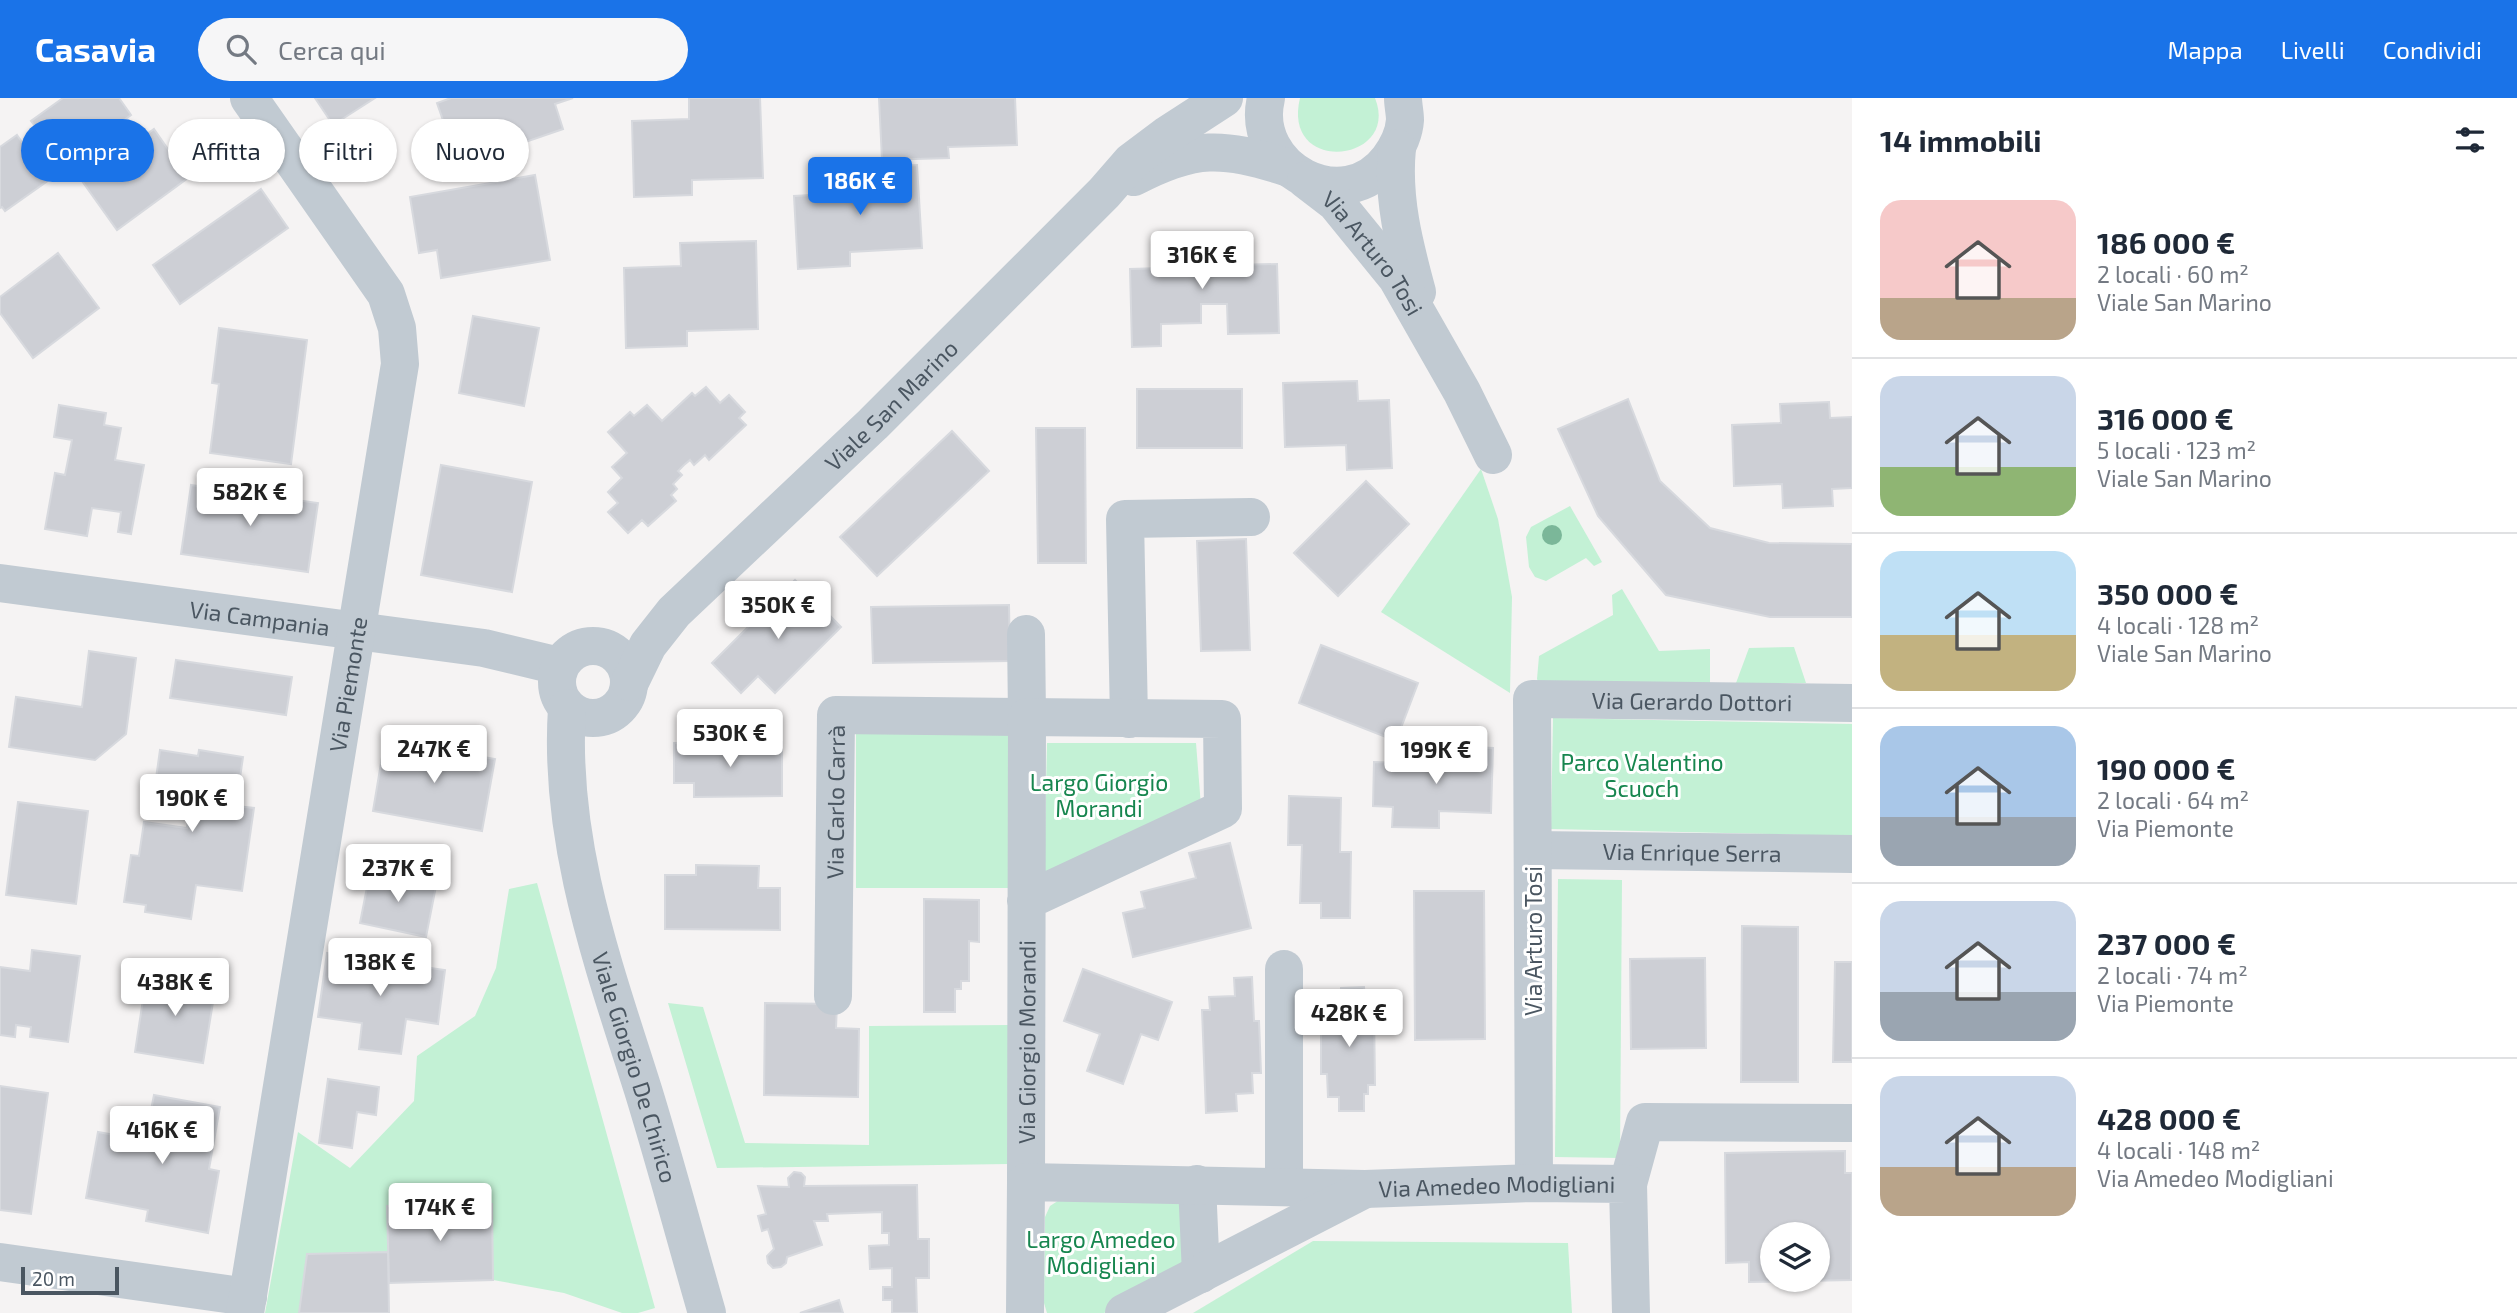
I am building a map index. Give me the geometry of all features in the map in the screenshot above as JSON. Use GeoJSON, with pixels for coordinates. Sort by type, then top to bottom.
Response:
{"type":"FeatureCollection","features":[{"type":"Feature","properties":{"kind":"street","name":"Via Piemonte"},"geometry":{"type":"LineString","coordinates":[[246,1305],[399,373],[397,328],[390,304],[380,284],[249,98]]}},
{"type":"Feature","properties":{"kind":"street","name":"Viale San Marino"},"geometry":{"type":"LineString","coordinates":[[621,697],[648,645],[674,612],[873,424],[1104,193],[1131,162],[1224,98]]}},
{"type":"Feature","properties":{"kind":"street"},"geometry":{"type":"LineString","coordinates":[[1266,98],[1264,125],[1272,148],[1296,173],[1326,186],[1348,185],[1368,177],[1384,165],[1405,116]]}},
{"type":"Feature","properties":{"kind":"street","name":"Via Arturo Tosi"},"geometry":{"type":"LineString","coordinates":[[1405,116],[1394,172],[1397,208],[1428,335]]}},
{"type":"Feature","properties":{"kind":"street","name":"Viale San Marino"},"geometry":{"type":"LineString","coordinates":[[1104,193],[1154,167],[1197,153],[1224,151],[1251,156],[1296,173]]}},
{"type":"Feature","properties":{"kind":"street","name":"Via Arturo Tosi"},"geometry":{"type":"LineString","coordinates":[[1296,173],[1336,203],[1397,278],[1462,392],[1493,455]]}},
{"type":"Feature","properties":{"kind":"street"},"geometry":{"type":"LineString","coordinates":[[1129,719],[1125,519],[1251,517]]}},
{"type":"Feature","properties":{"kind":"street","name":"Via Campania"},"geometry":{"type":"LineString","coordinates":[[0,583],[492,649],[559,666]]}},
{"type":"Feature","properties":{"kind":"street","name":"Viale San Marino"},"geometry":{"type":"LineString","coordinates":[[601,646],[638,633],[674,612]]}},
{"type":"Feature","properties":{"kind":"street"},"geometry":{"type":"LineString","coordinates":[[1026,634],[1026,901],[1223,808],[1222,719],[1027,718]]}},
{"type":"Feature","properties":{"kind":"street"},"geometry":{"type":"LineString","coordinates":[[589,645],[601,646],[612,650],[622,659],[621,697],[601,718],[589,718],[567,708],[557,688],[559,666],[566,656],[576,649],[589,645]]}},
{"type":"Feature","properties":{"kind":"street","name":"Viale Giorgio De Chirico"},"geometry":{"type":"LineString","coordinates":[[571,820],[584,766],[621,697]]}},
{"type":"Feature","properties":{"kind":"street","name":"Via Arturo Tosi"},"geometry":{"type":"LineString","coordinates":[[1532,699],[1534,1183]]}},
{"type":"Feature","properties":{"kind":"street","name":"Via Gerardo Dottori"},"geometry":{"type":"LineString","coordinates":[[1532,699],[1852,703]]}},
{"type":"Feature","properties":{"kind":"street","name":"Viale Giorgio De Chirico"},"geometry":{"type":"LineString","coordinates":[[567,708],[566,765],[571,820],[584,898],[645,1096],[707,1313]]}},
{"type":"Feature","properties":{"kind":"street","name":"Via Carlo Carrà"},"geometry":{"type":"LineString","coordinates":[[833,996],[836,715],[1027,718]]}},
{"type":"Feature","properties":{"kind":"street","name":"Via Enrique Serra"},"geometry":{"type":"LineString","coordinates":[[1533,850],[1852,855]]}},
{"type":"Feature","properties":{"kind":"street","name":"Via Giorgio Morandi"},"geometry":{"type":"LineString","coordinates":[[1026,901],[1026,1182]]}},
{"type":"Feature","properties":{"kind":"street"},"geometry":{"type":"LineString","coordinates":[[1284,969],[1284,1186]]}},
{"type":"Feature","properties":{"kind":"street","name":"Via Amedeo Modigliani"},"geometry":{"type":"LineString","coordinates":[[1630,1313],[1628,1184],[1645,1122],[1852,1123]]}},
{"type":"Feature","properties":{"kind":"street"},"geometry":{"type":"LineString","coordinates":[[1026,1313],[1026,1182],[1365,1189]]}},
{"type":"Feature","properties":{"kind":"street","name":"Via Amedeo Modigliani"},"geometry":{"type":"LineString","coordinates":[[1365,1189],[1534,1183],[1628,1184]]}},
{"type":"Feature","properties":{"kind":"street"},"geometry":{"type":"LineString","coordinates":[[1197,1184],[1201,1274]]}},
{"type":"Feature","properties":{"kind":"street"},"geometry":{"type":"LineString","coordinates":[[1124,1313],[1365,1189]]}},
{"type":"Feature","properties":{"kind":"street"},"geometry":{"type":"LineString","coordinates":[[0,1262],[246,1305]]}},
{"type":"Feature","properties":{"kind":"green space"},"geometry":{"type":"Polygon","coordinates":[[[1300,98],[1375,98],[1378,120],[1372,136],[1358,147],[1340,152],[1322,149],[1307,140],[1299,123],[1300,98]]]}},
{"type":"Feature","properties":{"kind":"green space"},"geometry":{"type":"Polygon","coordinates":[[[1481,469],[1498,519],[1512,597],[1510,693],[1381,612],[1481,469]]]}},
{"type":"Feature","properties":{"kind":"green space"},"geometry":{"type":"Polygon","coordinates":[[[1570,506],[1602,562],[1594,566],[1586,558],[1546,581],[1535,577],[1529,567],[1526,537],[1531,527],[1570,506]]]}},
{"type":"Feature","properties":{"kind":"green space"},"geometry":{"type":"Polygon","coordinates":[[[1622,589],[1659,651],[1710,649],[1710,689],[1541,688],[1537,679],[1539,656],[1613,615],[1612,595],[1622,589]]]}},
{"type":"Feature","properties":{"kind":"green space"},"geometry":{"type":"Polygon","coordinates":[[[1794,647],[1806,683],[1736,683],[1749,648],[1794,647]]]}},
{"type":"Feature","properties":{"kind":"green space","name":"Parco Valentino Scuoch"},"geometry":{"type":"Polygon","coordinates":[[[1553,718],[1852,724],[1852,836],[1551,829],[1553,718]]]}},
{"type":"Feature","properties":{"kind":"green space"},"geometry":{"type":"Polygon","coordinates":[[[856,732],[1009,732],[1009,888],[856,888],[856,732]]]}},
{"type":"Feature","properties":{"kind":"green space","name":"Largo Giorgio Morandi"},"geometry":{"type":"Polygon","coordinates":[[[1047,743],[1196,743],[1201,806],[1044,881],[1047,743]]]}},
{"type":"Feature","properties":{"kind":"green space"},"geometry":{"type":"Polygon","coordinates":[[[1558,879],[1622,880],[1620,1158],[1555,1157],[1558,879]]]}},
{"type":"Feature","properties":{"kind":"green space"},"geometry":{"type":"Polygon","coordinates":[[[537,883],[655,1308],[638,1313],[622,1313],[564,1293],[493,1280],[389,1283],[389,1313],[265,1313],[298,1132],[350,1168],[414,1101],[417,1056],[475,1016],[496,968],[509,889],[537,883]]]}},
{"type":"Feature","properties":{"kind":"green space"},"geometry":{"type":"Polygon","coordinates":[[[668,1003],[703,1007],[745,1143],[869,1145],[869,1026],[1008,1025],[1009,1164],[717,1168],[668,1003]]]}},
{"type":"Feature","properties":{"kind":"green space","name":"Largo Amedeo Modigliani"},"geometry":{"type":"Polygon","coordinates":[[[1067,1195],[1180,1203],[1189,1254],[1173,1279],[1104,1313],[1047,1313],[1044,1303],[1045,1217],[1050,1206],[1067,1195]]]}},
{"type":"Feature","properties":{"kind":"green space"},"geometry":{"type":"Polygon","coordinates":[[[1313,1241],[1568,1243],[1572,1313],[1193,1313],[1313,1241]]]}},
{"type":"Feature","properties":{"kind":"building"},"geometry":{"type":"Polygon","coordinates":[[[63,98],[119,98],[131,115],[126,119],[34,119],[63,98]]]}},
{"type":"Feature","properties":{"kind":"building"},"geometry":{"type":"Polygon","coordinates":[[[315,98],[375,98],[342,119],[329,119],[315,98]]]}},
{"type":"Feature","properties":{"kind":"building"},"geometry":{"type":"Polygon","coordinates":[[[451,98],[573,98],[555,104],[563,129],[529,141],[529,119],[443,119],[437,103],[451,98]]]}},
{"type":"Feature","properties":{"kind":"building"},"geometry":{"type":"Polygon","coordinates":[[[689,98],[760,98],[763,178],[692,180],[692,195],[634,197],[632,121],[689,119],[689,98]]]}},
{"type":"Feature","properties":{"kind":"building"},"geometry":{"type":"Polygon","coordinates":[[[879,98],[1015,98],[1017,145],[948,147],[949,158],[882,160],[879,98]]]}},
{"type":"Feature","properties":{"kind":"building"},"geometry":{"type":"Polygon","coordinates":[[[154,129],[168,149],[168,182],[183,182],[117,230],[83,182],[154,182],[154,129]]]}},
{"type":"Feature","properties":{"kind":"building"},"geometry":{"type":"Polygon","coordinates":[[[17,135],[21,141],[21,182],[46,182],[5,211],[0,208],[0,147],[17,135]]]}},
{"type":"Feature","properties":{"kind":"building"},"geometry":{"type":"Polygon","coordinates":[[[917,165],[922,248],[850,252],[850,266],[798,269],[794,196],[848,193],[846,169],[917,165]]]}},
{"type":"Feature","properties":{"kind":"building"},"geometry":{"type":"Polygon","coordinates":[[[535,175],[550,260],[441,278],[437,250],[419,253],[410,197],[495,182],[529,182],[529,176],[535,175]]]}},
{"type":"Feature","properties":{"kind":"building"},"geometry":{"type":"Polygon","coordinates":[[[261,189],[288,228],[180,304],[153,265],[261,189]]]}},
{"type":"Feature","properties":{"kind":"building"},"geometry":{"type":"Polygon","coordinates":[[[1234,240],[1234,265],[1277,264],[1279,333],[1228,334],[1227,304],[1201,304],[1201,323],[1161,324],[1161,346],[1132,347],[1130,269],[1163,268],[1163,241],[1234,240]]]}},
{"type":"Feature","properties":{"kind":"building"},"geometry":{"type":"Polygon","coordinates":[[[756,241],[758,329],[687,331],[687,346],[626,348],[624,268],[681,266],[680,243],[756,241]]]}},
{"type":"Feature","properties":{"kind":"building"},"geometry":{"type":"Polygon","coordinates":[[[58,253],[99,308],[33,358],[0,313],[0,297],[58,253]]]}},
{"type":"Feature","properties":{"kind":"building"},"geometry":{"type":"Polygon","coordinates":[[[473,316],[539,328],[524,406],[459,393],[473,316]]]}},
{"type":"Feature","properties":{"kind":"building"},"geometry":{"type":"Polygon","coordinates":[[[219,328],[307,340],[291,464],[210,453],[219,384],[212,383],[219,328]]]}},
{"type":"Feature","properties":{"kind":"building"},"geometry":{"type":"Polygon","coordinates":[[[1357,381],[1358,401],[1389,400],[1392,468],[1347,470],[1346,445],[1285,447],[1283,383],[1357,381]]]}},
{"type":"Feature","properties":{"kind":"building"},"geometry":{"type":"Polygon","coordinates":[[[706,387],[720,403],[729,395],[745,412],[739,418],[746,425],[709,460],[705,455],[694,465],[690,460],[684,465],[678,471],[682,475],[673,484],[677,489],[671,495],[676,501],[648,526],[642,520],[628,533],[608,512],[618,503],[608,492],[622,478],[612,467],[627,453],[608,432],[630,412],[634,416],[647,405],[662,421],[692,393],[695,396],[706,387]]]}},
{"type":"Feature","properties":{"kind":"building"},"geometry":{"type":"Polygon","coordinates":[[[1137,389],[1242,389],[1242,448],[1137,448],[1137,389]]]}},
{"type":"Feature","properties":{"kind":"building"},"geometry":{"type":"Polygon","coordinates":[[[1628,399],[1660,481],[1710,528],[1769,543],[1852,544],[1852,617],[1770,617],[1666,595],[1598,516],[1558,429],[1628,399]]]}},
{"type":"Feature","properties":{"kind":"building"},"geometry":{"type":"Polygon","coordinates":[[[1829,402],[1830,418],[1852,417],[1852,488],[1832,489],[1833,506],[1783,508],[1782,484],[1734,486],[1732,425],[1781,423],[1780,404],[1829,402]]]}},
{"type":"Feature","properties":{"kind":"building"},"geometry":{"type":"Polygon","coordinates":[[[59,405],[106,413],[104,425],[121,428],[115,460],[144,465],[131,534],[118,532],[121,512],[92,508],[87,536],[45,529],[55,473],[65,475],[72,440],[54,437],[59,405]]]}},
{"type":"Feature","properties":{"kind":"building"},"geometry":{"type":"Polygon","coordinates":[[[1036,428],[1085,428],[1086,563],[1038,563],[1036,428]]]}},
{"type":"Feature","properties":{"kind":"building"},"geometry":{"type":"Polygon","coordinates":[[[952,431],[989,471],[877,576],[840,537],[952,431]]]}},
{"type":"Feature","properties":{"kind":"building"},"geometry":{"type":"Polygon","coordinates":[[[441,465],[532,482],[512,592],[421,575],[441,465]]]}},
{"type":"Feature","properties":{"kind":"building"},"geometry":{"type":"Polygon","coordinates":[[[1366,481],[1409,524],[1338,596],[1294,553],[1366,481]]]}},
{"type":"Feature","properties":{"kind":"building"},"geometry":{"type":"Polygon","coordinates":[[[191,485],[318,503],[308,572],[181,554],[191,485]]]}},
{"type":"Feature","properties":{"kind":"building"},"geometry":{"type":"Polygon","coordinates":[[[1246,539],[1250,650],[1201,651],[1197,541],[1246,539]]]}},
{"type":"Feature","properties":{"kind":"building"},"geometry":{"type":"Polygon","coordinates":[[[795,580],[841,627],[775,693],[758,676],[741,693],[712,663],[795,580]]]}},
{"type":"Feature","properties":{"kind":"building"},"geometry":{"type":"Polygon","coordinates":[[[1009,605],[1010,661],[873,663],[871,607],[1009,605]]]}},
{"type":"Feature","properties":{"kind":"building"},"geometry":{"type":"Polygon","coordinates":[[[1321,645],[1418,683],[1396,741],[1299,703],[1321,645]]]}},
{"type":"Feature","properties":{"kind":"building"},"geometry":{"type":"Polygon","coordinates":[[[89,651],[136,658],[126,734],[95,760],[9,747],[16,697],[82,707],[89,651]]]}},
{"type":"Feature","properties":{"kind":"building"},"geometry":{"type":"Polygon","coordinates":[[[176,660],[292,677],[286,715],[170,698],[176,660]]]}},
{"type":"Feature","properties":{"kind":"building"},"geometry":{"type":"Polygon","coordinates":[[[385,739],[495,759],[482,831],[373,811],[385,739]]]}},
{"type":"Feature","properties":{"kind":"building"},"geometry":{"type":"Polygon","coordinates":[[[782,742],[782,796],[694,797],[694,783],[674,783],[674,743],[782,742]]]}},
{"type":"Feature","properties":{"kind":"building"},"geometry":{"type":"Polygon","coordinates":[[[1431,745],[1493,748],[1491,813],[1439,811],[1439,828],[1392,827],[1393,807],[1373,806],[1374,762],[1431,764],[1431,745]]]}},
{"type":"Feature","properties":{"kind":"building"},"geometry":{"type":"Polygon","coordinates":[[[160,750],[198,756],[199,750],[243,757],[236,806],[254,808],[242,891],[196,885],[191,919],[145,912],[146,905],[124,902],[131,855],[139,856],[144,822],[187,828],[188,819],[151,814],[160,750]]]}},
{"type":"Feature","properties":{"kind":"building"},"geometry":{"type":"Polygon","coordinates":[[[1289,796],[1341,798],[1340,852],[1351,852],[1350,918],[1321,918],[1321,903],[1300,903],[1302,845],[1288,845],[1289,796]]]}},
{"type":"Feature","properties":{"kind":"building"},"geometry":{"type":"Polygon","coordinates":[[[18,802],[88,811],[76,904],[6,895],[18,802]]]}},
{"type":"Feature","properties":{"kind":"building"},"geometry":{"type":"Polygon","coordinates":[[[1230,843],[1251,928],[1133,957],[1123,913],[1145,908],[1141,892],[1196,878],[1189,853],[1230,843]]]}},
{"type":"Feature","properties":{"kind":"building"},"geometry":{"type":"Polygon","coordinates":[[[696,865],[759,866],[758,888],[780,888],[780,930],[665,929],[665,875],[696,875],[696,865]]]}},
{"type":"Feature","properties":{"kind":"building"},"geometry":{"type":"Polygon","coordinates":[[[370,872],[436,886],[426,937],[360,923],[370,872]]]}},
{"type":"Feature","properties":{"kind":"building"},"geometry":{"type":"Polygon","coordinates":[[[1414,891],[1484,891],[1485,1039],[1415,1040],[1414,891]]]}},
{"type":"Feature","properties":{"kind":"building"},"geometry":{"type":"Polygon","coordinates":[[[924,899],[979,900],[979,942],[969,941],[969,981],[961,981],[961,989],[955,989],[955,1012],[924,1012],[924,899]]]}},
{"type":"Feature","properties":{"kind":"building"},"geometry":{"type":"Polygon","coordinates":[[[1742,926],[1798,927],[1798,1082],[1741,1082],[1742,926]]]}},
{"type":"Feature","properties":{"kind":"building"},"geometry":{"type":"Polygon","coordinates":[[[32,950],[80,956],[68,1042],[30,1037],[31,1027],[16,1025],[15,1037],[0,1035],[0,967],[30,971],[32,950]]]}},
{"type":"Feature","properties":{"kind":"building"},"geometry":{"type":"Polygon","coordinates":[[[327,953],[445,970],[438,1024],[406,1019],[401,1054],[359,1049],[362,1023],[318,1017],[327,953]]]}},
{"type":"Feature","properties":{"kind":"building"},"geometry":{"type":"Polygon","coordinates":[[[1705,958],[1706,1048],[1631,1049],[1630,959],[1705,958]]]}},
{"type":"Feature","properties":{"kind":"building"},"geometry":{"type":"Polygon","coordinates":[[[1835,962],[1852,962],[1852,1062],[1833,1062],[1835,962]]]}},
{"type":"Feature","properties":{"kind":"building"},"geometry":{"type":"Polygon","coordinates":[[[1083,969],[1172,1002],[1158,1040],[1141,1034],[1123,1084],[1087,1071],[1100,1034],[1064,1021],[1083,969]]]}},
{"type":"Feature","properties":{"kind":"building"},"geometry":{"type":"Polygon","coordinates":[[[147,973],[216,984],[203,1063],[135,1052],[147,973]]]}},
{"type":"Feature","properties":{"kind":"building"},"geometry":{"type":"Polygon","coordinates":[[[1252,977],[1254,1021],[1259,1021],[1261,1073],[1252,1073],[1253,1093],[1236,1094],[1237,1111],[1206,1113],[1202,1010],[1210,1010],[1209,997],[1235,996],[1234,978],[1252,977]]]}},
{"type":"Feature","properties":{"kind":"building"},"geometry":{"type":"Polygon","coordinates":[[[1364,987],[1365,998],[1369,998],[1369,1008],[1374,1008],[1375,1085],[1368,1085],[1368,1094],[1364,1094],[1364,1111],[1339,1111],[1339,1097],[1328,1097],[1327,1074],[1321,1074],[1321,1025],[1327,1025],[1326,1001],[1341,1000],[1341,988],[1364,987]]]}},
{"type":"Feature","properties":{"kind":"building"},"geometry":{"type":"Polygon","coordinates":[[[765,1003],[837,1004],[836,1028],[859,1029],[858,1097],[764,1095],[765,1003]]]}},
{"type":"Feature","properties":{"kind":"building"},"geometry":{"type":"Polygon","coordinates":[[[328,1079],[379,1087],[376,1115],[357,1112],[352,1148],[319,1143],[328,1079]]]}},
{"type":"Feature","properties":{"kind":"building"},"geometry":{"type":"Polygon","coordinates":[[[0,1086],[48,1093],[31,1214],[0,1210],[0,1086]]]}},
{"type":"Feature","properties":{"kind":"building"},"geometry":{"type":"Polygon","coordinates":[[[154,1095],[220,1107],[209,1169],[219,1171],[208,1233],[146,1221],[148,1210],[86,1198],[98,1132],[131,1138],[133,1127],[147,1130],[154,1095]]]}},
{"type":"Feature","properties":{"kind":"building"},"geometry":{"type":"Polygon","coordinates":[[[1845,1151],[1845,1173],[1852,1173],[1851,1280],[1830,1280],[1830,1222],[1760,1222],[1760,1282],[1749,1282],[1749,1262],[1726,1263],[1725,1153],[1845,1151]]]}},
{"type":"Feature","properties":{"kind":"building"},"geometry":{"type":"Polygon","coordinates":[[[794,1172],[805,1177],[804,1186],[917,1185],[918,1239],[929,1239],[929,1278],[916,1278],[917,1313],[892,1313],[892,1300],[883,1300],[883,1287],[892,1287],[892,1268],[870,1269],[869,1246],[889,1245],[889,1233],[882,1233],[882,1212],[827,1214],[828,1221],[814,1221],[822,1245],[787,1257],[786,1263],[781,1267],[773,1268],[768,1263],[767,1256],[774,1249],[768,1229],[762,1231],[758,1216],[766,1214],[758,1186],[789,1187],[788,1178],[794,1172]]]}},
{"type":"Feature","properties":{"kind":"building"},"geometry":{"type":"Polygon","coordinates":[[[492,1204],[493,1280],[389,1283],[387,1206],[492,1204]]]}},
{"type":"Feature","properties":{"kind":"building"},"geometry":{"type":"Polygon","coordinates":[[[388,1252],[389,1313],[299,1313],[307,1254],[388,1252]]]}},
{"type":"Feature","properties":{"kind":"building"},"geometry":{"type":"Polygon","coordinates":[[[839,1300],[843,1313],[800,1313],[839,1300]]]}}]}
